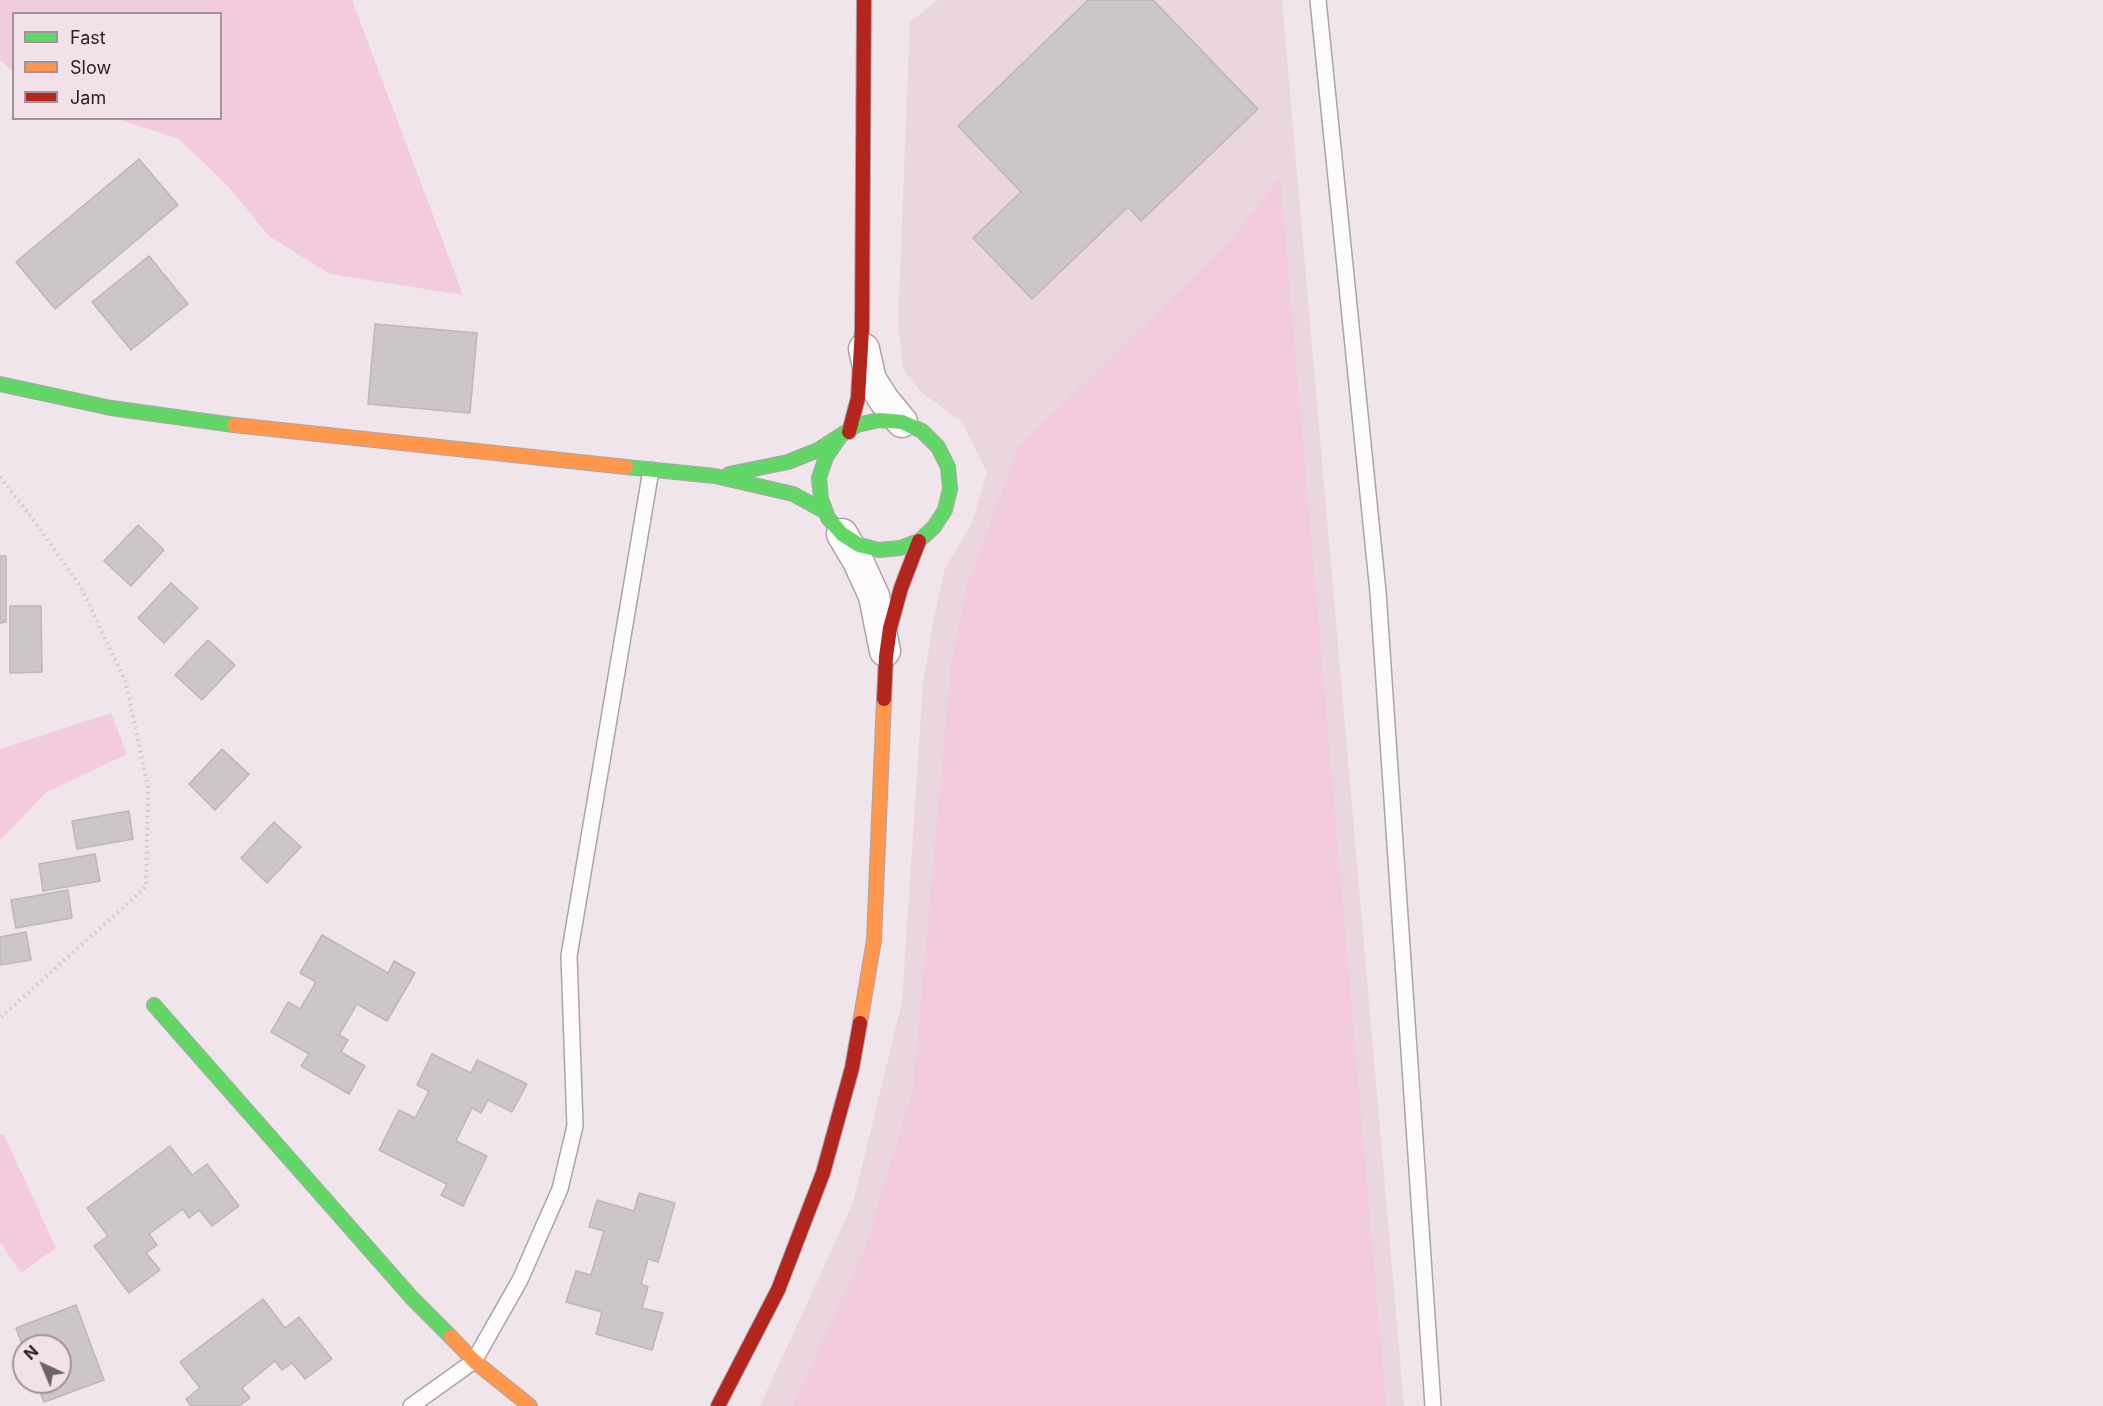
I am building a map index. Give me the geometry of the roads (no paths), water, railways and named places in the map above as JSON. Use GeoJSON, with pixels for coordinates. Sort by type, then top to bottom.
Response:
{"type":"FeatureCollection","features":[{"type":"Feature","properties":{"kind":"street"},"geometry":{"type":"LineString","coordinates":[[864,0],[862,329],[858,398],[844,435],[826,457],[819,478],[821,499],[858,561],[874,596],[886,657]]}},
{"type":"Feature","properties":{"kind":"street"},"geometry":{"type":"LineString","coordinates":[[862,329],[864,355],[871,380],[902,422]]}},
{"type":"Feature","properties":{"kind":"street"},"geometry":{"type":"LineString","coordinates":[[0,384],[111,408],[194,421],[716,476],[793,494],[834,523],[859,545],[879,550],[900,548],[919,541],[934,527],[945,510],[950,489],[948,467],[938,447],[922,431],[902,422],[879,420],[857,425],[818,450],[788,462],[716,476]]}},
{"type":"Feature","properties":{"kind":"street"},"geometry":{"type":"LineString","coordinates":[[718,1406],[778,1290],[823,1173],[852,1068],[874,940],[886,657],[890,628],[901,588],[919,541]]}},
{"type":"Feature","properties":{"kind":"street"},"geometry":{"type":"LineString","coordinates":[[154,1005],[412,1298],[474,1361],[530,1406]]}},
{"type":"Feature","properties":{"kind":"lane"},"geometry":{"type":"LineString","coordinates":[[1318,0],[1378,592],[1433,1406]]}},
{"type":"Feature","properties":{"kind":"lane"},"geometry":{"type":"LineString","coordinates":[[411,1406],[474,1361],[520,1280],[560,1189],[575,1126],[569,956],[651,470]]}}]}
